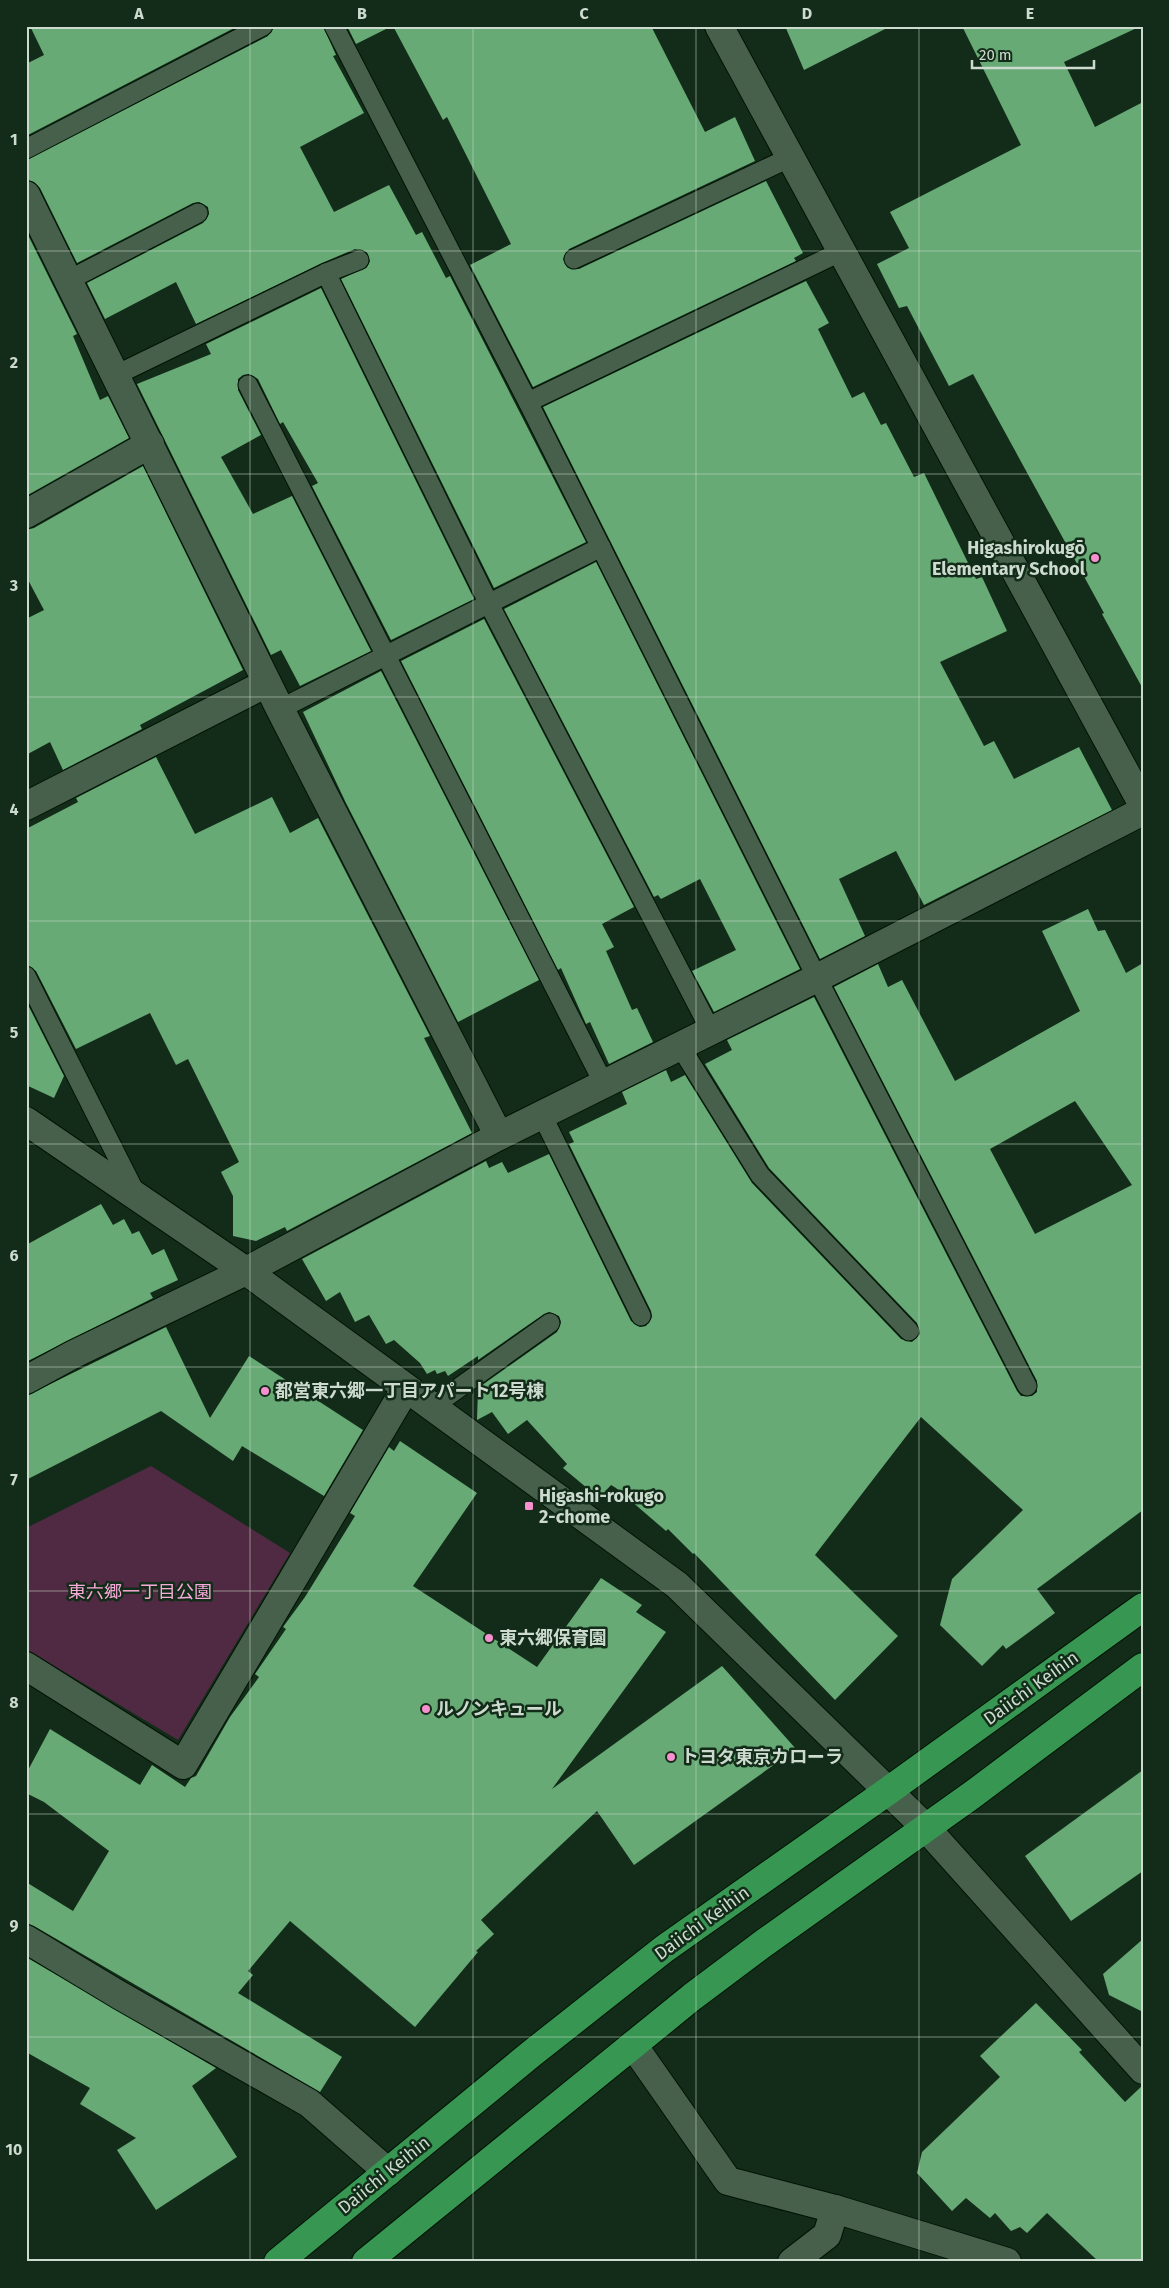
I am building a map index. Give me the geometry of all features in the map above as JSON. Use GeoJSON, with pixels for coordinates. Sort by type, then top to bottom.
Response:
{"type":"FeatureCollection","features":[{"type":"Feature","properties":{"kind":"highway","name":"Daiichi Keihin"},"geometry":{"type":"LineString","coordinates":[[278,2262],[664,1949],[888,1791],[1143,1607]]}},
{"type":"Feature","properties":{"kind":"highway"},"geometry":{"type":"LineString","coordinates":[[366,2262],[633,2045],[764,1943],[926,1828],[1143,1667]]}},
{"type":"Feature","properties":{"kind":"street"},"geometry":{"type":"LineString","coordinates":[[719,26],[840,252],[1143,805]]}},
{"type":"Feature","properties":{"kind":"street"},"geometry":{"type":"LineString","coordinates":[[26,195],[280,709],[499,1136]]}},
{"type":"Feature","properties":{"kind":"street"},"geometry":{"type":"LineString","coordinates":[[26,514],[150,444]]}},
{"type":"Feature","properties":{"kind":"street"},"geometry":{"type":"LineString","coordinates":[[26,806],[267,683]]}},
{"type":"Feature","properties":{"kind":"street"},"geometry":{"type":"LineString","coordinates":[[26,1380],[74,1354],[246,1271],[499,1136],[817,978],[1143,811]]}},
{"type":"Feature","properties":{"kind":"street"},"geometry":{"type":"LineString","coordinates":[[26,1121],[246,1271],[677,1585],[926,1828],[1143,2070]]}},
{"type":"Feature","properties":{"kind":"street"},"geometry":{"type":"LineString","coordinates":[[26,1666],[183,1765],[406,1388]]}},
{"type":"Feature","properties":{"kind":"street"},"geometry":{"type":"LineString","coordinates":[[26,1939],[119,1995],[309,2104],[388,2172]]}},
{"type":"Feature","properties":{"kind":"street"},"geometry":{"type":"LineString","coordinates":[[633,2045],[728,2181],[835,2209],[1007,2262]]}},
{"type":"Feature","properties":{"kind":"street"},"geometry":{"type":"LineString","coordinates":[[792,2262],[827,2235],[835,2209]]}},
{"type":"Feature","properties":{"kind":"lane"},"geometry":{"type":"LineString","coordinates":[[26,149],[263,26]]}},
{"type":"Feature","properties":{"kind":"lane"},"geometry":{"type":"LineString","coordinates":[[334,26],[528,402],[817,978],[1027,1386]]}},
{"type":"Feature","properties":{"kind":"lane"},"geometry":{"type":"LineString","coordinates":[[574,259],[789,158]]}},
{"type":"Feature","properties":{"kind":"lane"},"geometry":{"type":"LineString","coordinates":[[69,280],[198,213]]}},
{"type":"Feature","properties":{"kind":"lane"},"geometry":{"type":"LineString","coordinates":[[528,402],[840,252]]}},
{"type":"Feature","properties":{"kind":"lane"},"geometry":{"type":"LineString","coordinates":[[116,375],[326,273],[359,260]]}},
{"type":"Feature","properties":{"kind":"lane"},"geometry":{"type":"LineString","coordinates":[[326,273],[489,604],[710,1031]]}},
{"type":"Feature","properties":{"kind":"lane"},"geometry":{"type":"LineString","coordinates":[[248,384],[604,1084]]}},
{"type":"Feature","properties":{"kind":"lane"},"geometry":{"type":"LineString","coordinates":[[280,709],[601,547]]}},
{"type":"Feature","properties":{"kind":"lane"},"geometry":{"type":"LineString","coordinates":[[26,976],[138,1198]]}},
{"type":"Feature","properties":{"kind":"lane"},"geometry":{"type":"LineString","coordinates":[[680,1046],[760,1176],[909,1330]]}},
{"type":"Feature","properties":{"kind":"lane"},"geometry":{"type":"LineString","coordinates":[[542,1115],[641,1316]]}},
{"type":"Feature","properties":{"kind":"lane"},"geometry":{"type":"LineString","coordinates":[[432,1407],[550,1323]]}},
{"type":"Feature","properties":{"kind":"green space","name":"東六郷一丁目公園"},"geometry":{"type":"Polygon","coordinates":[[[151,1466],[290,1553],[178,1740],[26,1649],[26,1528],[151,1466]]]}},
{"type":"Feature","properties":{"kind":"building"},"geometry":{"type":"Polygon","coordinates":[[[30,26],[238,26],[26,136],[26,64],[44,55],[30,26]]]}},
{"type":"Feature","properties":{"kind":"building"},"geometry":{"type":"Polygon","coordinates":[[[274,26],[323,26],[336,55],[333,56],[364,113],[300,147],[334,212],[389,185],[416,235],[422,232],[446,278],[450,276],[586,542],[494,588],[341,279],[367,267],[370,261],[366,252],[355,249],[196,324],[176,282],[105,319],[87,283],[203,223],[209,214],[208,207],[199,202],[193,203],[77,263],[40,188],[34,182],[26,180],[26,160],[268,36],[274,26]]]}},
{"type":"Feature","properties":{"kind":"building"},"geometry":{"type":"Polygon","coordinates":[[[347,26],[392,26],[356,44],[347,26]]]}},
{"type":"Feature","properties":{"kind":"building"},"geometry":{"type":"Polygon","coordinates":[[[393,26],[651,26],[705,132],[735,117],[755,161],[569,249],[563,259],[568,268],[579,269],[766,181],[803,253],[794,258],[796,261],[533,387],[470,265],[511,244],[447,117],[443,120],[393,26]]]}},
{"type":"Feature","properties":{"kind":"building"},"geometry":{"type":"Polygon","coordinates":[[[785,26],[891,26],[804,70],[785,26]]]}},
{"type":"Feature","properties":{"kind":"building","name":"Higashirokugō Elementary School"},"geometry":{"type":"Polygon","coordinates":[[[962,26],[1141,26],[1064,62],[1095,127],[1143,102],[1143,689],[1102,614],[1104,613],[973,374],[949,386],[907,306],[899,308],[877,264],[909,248],[890,212],[1021,145],[962,26]]]}},
{"type":"Feature","properties":{"kind":"building"},"geometry":{"type":"Polygon","coordinates":[[[26,231],[77,334],[73,336],[100,400],[108,396],[129,438],[26,496],[26,231]]]}},
{"type":"Feature","properties":{"kind":"building"},"geometry":{"type":"Polygon","coordinates":[[[806,281],[829,323],[818,329],[852,398],[864,392],[881,425],[886,423],[914,477],[924,473],[976,579],[982,577],[1007,631],[940,662],[984,746],[994,741],[1014,779],[1079,747],[1112,810],[924,905],[896,851],[839,879],[865,936],[820,959],[543,407],[806,281]]]}},
{"type":"Feature","properties":{"kind":"building"},"geometry":{"type":"Polygon","coordinates":[[[321,288],[474,599],[391,640],[312,486],[318,483],[283,422],[280,424],[258,379],[249,374],[243,375],[238,379],[238,390],[261,435],[221,457],[253,514],[292,496],[371,651],[300,686],[281,650],[271,655],[137,384],[211,354],[206,344],[321,288]]]}},
{"type":"Feature","properties":{"kind":"building"},"geometry":{"type":"Polygon","coordinates":[[[143,466],[243,670],[140,725],[142,729],[63,770],[50,742],[26,755],[26,619],[44,610],[26,576],[26,530],[34,528],[143,466]]]}},
{"type":"Feature","properties":{"kind":"building"},"geometry":{"type":"Polygon","coordinates":[[[596,562],[800,969],[714,1012],[692,971],[736,950],[700,879],[661,899],[658,895],[654,897],[504,609],[596,562]]]}},
{"type":"Feature","properties":{"kind":"building"},"geometry":{"type":"Polygon","coordinates":[[[484,619],[634,907],[602,924],[614,947],[606,951],[632,1010],[637,1008],[653,1042],[609,1064],[590,1022],[586,1024],[561,968],[558,970],[401,661],[484,619]]]}},
{"type":"Feature","properties":{"kind":"building"},"geometry":{"type":"Polygon","coordinates":[[[381,671],[539,980],[458,1022],[346,803],[303,712],[381,671]]]}},
{"type":"Feature","properties":{"kind":"building"},"geometry":{"type":"Polygon","coordinates":[[[156,757],[195,834],[272,797],[290,833],[318,818],[430,1036],[424,1038],[472,1133],[287,1231],[285,1227],[256,1241],[233,1236],[233,1196],[221,1172],[239,1162],[188,1059],[176,1065],[150,1013],[76,1049],[36,971],[26,965],[26,829],[78,802],[76,798],[156,757]]]}},
{"type":"Feature","properties":{"kind":"building"},"geometry":{"type":"Polygon","coordinates":[[[1088,909],[1098,931],[1105,930],[1126,973],[1143,963],[1143,1510],[1037,1589],[1055,1613],[1006,1649],[1003,1645],[982,1666],[940,1625],[952,1579],[1023,1510],[921,1417],[815,1555],[898,1636],[835,1700],[694,1553],[668,1529],[666,1531],[616,1488],[611,1485],[599,1498],[563,1468],[567,1464],[527,1420],[508,1434],[492,1412],[477,1420],[478,1388],[557,1332],[561,1322],[559,1316],[549,1312],[544,1314],[478,1360],[478,1356],[448,1376],[445,1371],[437,1374],[435,1370],[427,1374],[420,1363],[394,1340],[386,1344],[369,1315],[355,1322],[340,1292],[326,1301],[302,1259],[486,1161],[489,1168],[502,1162],[508,1173],[549,1154],[631,1321],[640,1327],[646,1326],[652,1317],[651,1311],[569,1144],[574,1142],[569,1132],[627,1104],[622,1092],[666,1070],[671,1082],[685,1075],[752,1183],[901,1339],[912,1342],[920,1334],[917,1323],[769,1168],[705,1064],[732,1050],[727,1040],[814,997],[1017,1391],[1021,1396],[1032,1396],[1037,1392],[1037,1381],[834,987],[878,964],[888,987],[902,980],[955,1081],[1080,1011],[1042,931],[1088,909]],[[1075,1101],[990,1149],[1035,1234],[1132,1185],[1075,1101]]]}},
{"type":"Feature","properties":{"kind":"building"},"geometry":{"type":"Polygon","coordinates":[[[26,1001],[64,1076],[54,1098],[26,1085],[26,1001]]]}},
{"type":"Feature","properties":{"kind":"building"},"geometry":{"type":"Polygon","coordinates":[[[101,1204],[113,1225],[124,1219],[132,1234],[139,1231],[152,1255],[164,1249],[178,1280],[150,1293],[153,1298],[26,1362],[26,1245],[101,1204]]]}},
{"type":"Feature","properties":{"kind":"building"},"geometry":{"type":"Polygon","coordinates":[[[166,1327],[210,1418],[249,1356],[363,1430],[324,1496],[242,1446],[233,1461],[161,1411],[26,1480],[26,1396],[166,1327]]]}},
{"type":"Feature","properties":{"kind":"building"},"geometry":{"type":"Polygon","coordinates":[[[400,1441],[477,1493],[413,1586],[537,1667],[601,1578],[642,1605],[636,1612],[666,1632],[552,1789],[722,1666],[796,1749],[634,1865],[597,1811],[481,1920],[494,1934],[476,1951],[478,1952],[415,2027],[290,1921],[248,1971],[253,1975],[238,1993],[342,2057],[320,2092],[26,1923],[26,1882],[73,1911],[109,1851],[44,1802],[26,1793],[26,1774],[50,1729],[140,1785],[152,1765],[185,1787],[191,1778],[196,1776],[230,1717],[259,1677],[255,1674],[286,1629],[283,1627],[305,1597],[355,1516],[350,1513],[389,1447],[394,1451],[400,1441]]]}},
{"type":"Feature","properties":{"kind":"building"},"geometry":{"type":"Polygon","coordinates":[[[1143,1770],[1143,1871],[1071,1921],[1025,1856],[1143,1770]]]}},
{"type":"Feature","properties":{"kind":"building"},"geometry":{"type":"Polygon","coordinates":[[[1143,1939],[1143,2012],[1109,1995],[1103,1974],[1143,1939]]]}},
{"type":"Feature","properties":{"kind":"building"},"geometry":{"type":"Polygon","coordinates":[[[26,1957],[216,2068],[192,2086],[237,2157],[156,2210],[117,2150],[136,2138],[80,2104],[90,2088],[26,2052],[26,1957]]]}},
{"type":"Feature","properties":{"kind":"building"},"geometry":{"type":"Polygon","coordinates":[[[1036,2003],[1082,2050],[1079,2052],[1125,2102],[1143,2085],[1143,2262],[1099,2262],[1047,2213],[1027,2233],[1020,2227],[1011,2231],[995,2213],[990,2218],[966,2198],[952,2211],[917,2173],[922,2152],[1000,2077],[980,2056],[1036,2003]]]}},
{"type":"Feature","properties":{"kind":"place","name":"Higashirokugō Elementary School"},"geometry":{"type":"Point","coordinates":[1095,558]}},
{"type":"Feature","properties":{"kind":"place","name":"都営東六郷一丁目アパート12号棟"},"geometry":{"type":"Point","coordinates":[265,1391]}},
{"type":"Feature","properties":{"kind":"place","name":"Higashi-rokugo 2-chome"},"geometry":{"type":"Point","coordinates":[529,1506]}},
{"type":"Feature","properties":{"kind":"place","name":"東六郷保育園"},"geometry":{"type":"Point","coordinates":[489,1638]}},
{"type":"Feature","properties":{"kind":"place","name":"ルノンキュール"},"geometry":{"type":"Point","coordinates":[426,1709]}},
{"type":"Feature","properties":{"kind":"place","name":"トヨタ東京カローラ"},"geometry":{"type":"Point","coordinates":[671,1757]}}]}
